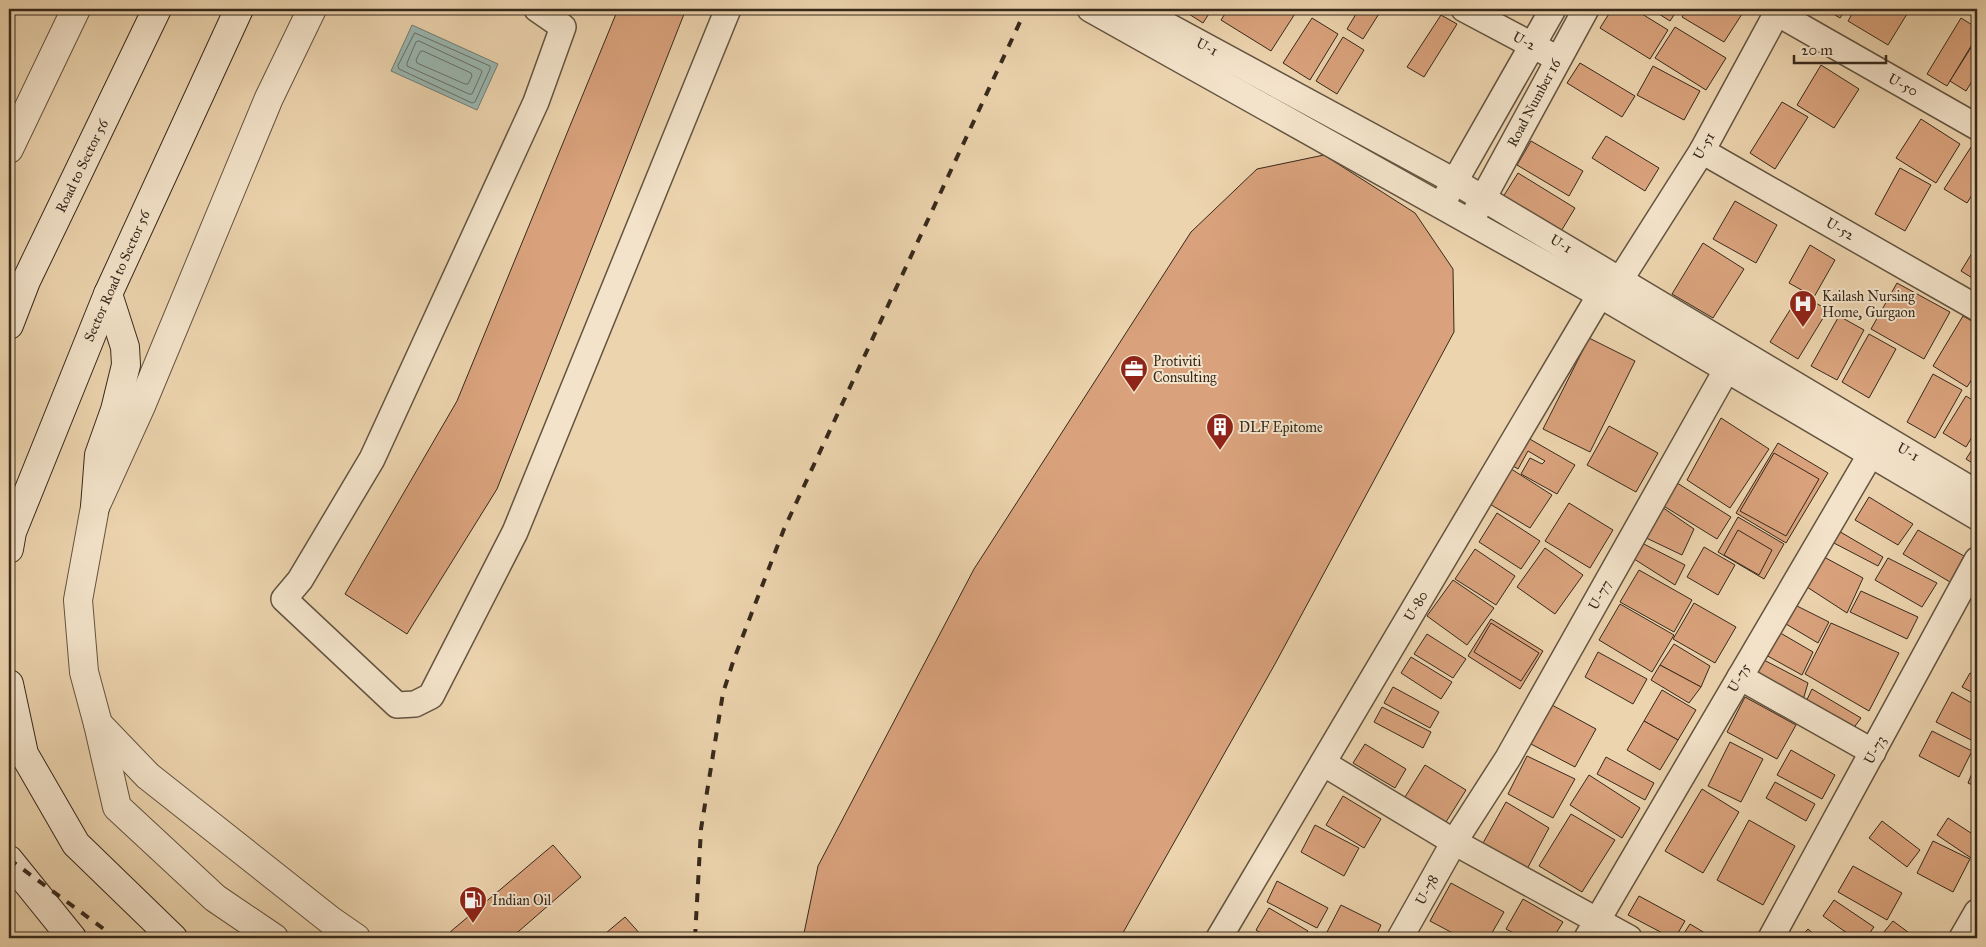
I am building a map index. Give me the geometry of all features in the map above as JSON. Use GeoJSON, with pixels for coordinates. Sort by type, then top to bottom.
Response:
{"type":"FeatureCollection","features":[{"type":"Feature","properties":{"kind":"main road"},"geometry":{"type":"LineString","coordinates":[[9,149],[76,9]]}},
{"type":"Feature","properties":{"kind":"main road","name":"Road to Sector 56"},"geometry":{"type":"LineString","coordinates":[[9,325],[26,281],[157,9]]}},
{"type":"Feature","properties":{"kind":"main road","name":"Sector Road to Sector 56"},"geometry":{"type":"LineString","coordinates":[[9,549],[12,532],[108,294],[239,9]]}},
{"type":"Feature","properties":{"kind":"main road"},"geometry":{"type":"LineString","coordinates":[[95,507],[141,406],[269,98],[312,9]]}},
{"type":"Feature","properties":{"kind":"main road"},"geometry":{"type":"LineString","coordinates":[[108,294],[125,347],[126,365],[115,410],[99,455],[95,507],[78,600],[84,672],[117,808],[215,898],[274,938]]}},
{"type":"Feature","properties":{"kind":"main road"},"geometry":{"type":"LineString","coordinates":[[9,684],[24,754],[76,844],[173,938]]}},
{"type":"Feature","properties":{"kind":"main road"},"geometry":{"type":"LineString","coordinates":[[98,724],[148,776],[330,920],[356,938]]}},
{"type":"Feature","properties":{"kind":"main road"},"geometry":{"type":"LineString","coordinates":[[9,860],[72,938]]}},
{"type":"Feature","properties":{"kind":"street"},"geometry":{"type":"LineString","coordinates":[[537,9],[563,27],[536,102],[372,459],[300,580],[284,599],[396,705],[415,704],[431,696],[515,532],[728,9]]}},
{"type":"Feature","properties":{"kind":"street","name":"U-1"},"geometry":{"type":"LineString","coordinates":[[1090,9],[1471,221],[1727,369],[1876,445],[1977,493]]}},
{"type":"Feature","properties":{"kind":"street","name":"U-1"},"geometry":{"type":"LineString","coordinates":[[1137,9],[1454,181],[1754,359],[1977,517]]}},
{"type":"Feature","properties":{"kind":"street","name":"U-2"},"geometry":{"type":"LineString","coordinates":[[1464,9],[1558,59]]}},
{"type":"Feature","properties":{"kind":"street","name":"Road Number 16"},"geometry":{"type":"LineString","coordinates":[[1441,206],[1553,9]]}},
{"type":"Feature","properties":{"kind":"street","name":"Road Number 16"},"geometry":{"type":"LineString","coordinates":[[1471,221],[1586,9]]}},
{"type":"Feature","properties":{"kind":"street","name":"U-50"},"geometry":{"type":"LineString","coordinates":[[1778,11],[1977,127]]}},
{"type":"Feature","properties":{"kind":"street","name":"U-51"},"geometry":{"type":"LineString","coordinates":[[1620,280],[1702,151],[1778,11]]}},
{"type":"Feature","properties":{"kind":"street","name":"U-52"},"geometry":{"type":"LineString","coordinates":[[1702,151],[1977,308]]}},
{"type":"Feature","properties":{"kind":"street","name":"U-80"},"geometry":{"type":"LineString","coordinates":[[1219,938],[1600,295],[1620,280]]}},
{"type":"Feature","properties":{"kind":"street"},"geometry":{"type":"LineString","coordinates":[[1727,369],[1754,359]]}},
{"type":"Feature","properties":{"kind":"street","name":"U-77"},"geometry":{"type":"LineString","coordinates":[[1454,842],[1508,758],[1727,369]]}},
{"type":"Feature","properties":{"kind":"street","name":"U-75"},"geometry":{"type":"LineString","coordinates":[[1592,929],[1876,445]]}},
{"type":"Feature","properties":{"kind":"street","name":"U-73"},"geometry":{"type":"LineString","coordinates":[[1771,938],[1977,560]]}},
{"type":"Feature","properties":{"kind":"street"},"geometry":{"type":"LineString","coordinates":[[1740,677],[1874,752]]}},
{"type":"Feature","properties":{"kind":"street"},"geometry":{"type":"LineString","coordinates":[[1323,763],[1454,842],[1592,929],[1628,938]]}},
{"type":"Feature","properties":{"kind":"street","name":"U-78"},"geometry":{"type":"LineString","coordinates":[[1400,938],[1454,842]]}},
{"type":"Feature","properties":{"kind":"street"},"geometry":{"type":"LineString","coordinates":[[1962,938],[1977,912]]}},
{"type":"Feature","properties":{"kind":"water"},"geometry":{"type":"Polygon","coordinates":[[[412,25],[498,64],[477,110],[391,71],[412,25]]]}},
{"type":"Feature","properties":{"kind":"building"},"geometry":{"type":"Polygon","coordinates":[[[618,9],[686,9],[497,489],[407,634],[345,594],[457,401],[618,9]]]}},
{"type":"Feature","properties":{"kind":"building"},"geometry":{"type":"Polygon","coordinates":[[[1181,9],[1212,9],[1203,23],[1181,9]]]}},
{"type":"Feature","properties":{"kind":"building"},"geometry":{"type":"Polygon","coordinates":[[[1228,9],[1298,9],[1271,51],[1221,20],[1228,9]]]}},
{"type":"Feature","properties":{"kind":"building"},"geometry":{"type":"Polygon","coordinates":[[[1359,9],[1382,9],[1363,39],[1347,29],[1359,9]]]}},
{"type":"Feature","properties":{"kind":"building"},"geometry":{"type":"Polygon","coordinates":[[[1612,9],[1634,9],[1668,30],[1650,59],[1600,28],[1612,9]]]}},
{"type":"Feature","properties":{"kind":"building"},"geometry":{"type":"Polygon","coordinates":[[[1651,9],[1678,9],[1670,21],[1651,9]]]}},
{"type":"Feature","properties":{"kind":"building"},"geometry":{"type":"Polygon","coordinates":[[[1687,9],[1734,9],[1742,14],[1724,42],[1682,17],[1687,9]]]}},
{"type":"Feature","properties":{"kind":"building"},"geometry":{"type":"Polygon","coordinates":[[[1825,9],[1846,9],[1840,18],[1825,9]]]}},
{"type":"Feature","properties":{"kind":"building"},"geometry":{"type":"Polygon","coordinates":[[[1855,9],[1910,9],[1888,45],[1848,21],[1855,9]]]}},
{"type":"Feature","properties":{"kind":"building"},"geometry":{"type":"Polygon","coordinates":[[[1441,15],[1457,24],[1424,77],[1407,67],[1441,15]]]}},
{"type":"Feature","properties":{"kind":"building"},"geometry":{"type":"Polygon","coordinates":[[[1312,18],[1338,34],[1310,80],[1283,63],[1312,18]]]}},
{"type":"Feature","properties":{"kind":"building"},"geometry":{"type":"Polygon","coordinates":[[[1961,18],[1977,28],[1977,36],[1947,86],[1927,74],[1961,18]]]}},
{"type":"Feature","properties":{"kind":"building"},"geometry":{"type":"Polygon","coordinates":[[[1675,27],[1726,58],[1706,90],[1655,58],[1675,27]]]}},
{"type":"Feature","properties":{"kind":"building"},"geometry":{"type":"Polygon","coordinates":[[[1343,37],[1364,50],[1337,94],[1316,81],[1343,37]]]}},
{"type":"Feature","properties":{"kind":"building"},"geometry":{"type":"Polygon","coordinates":[[[1977,38],[1977,73],[1966,91],[1950,81],[1977,38]]]}},
{"type":"Feature","properties":{"kind":"building"},"geometry":{"type":"Polygon","coordinates":[[[1580,63],[1635,96],[1622,117],[1567,83],[1580,63]]]}},
{"type":"Feature","properties":{"kind":"building"},"geometry":{"type":"Polygon","coordinates":[[[1821,65],[1859,89],[1834,128],[1797,105],[1821,65]]]}},
{"type":"Feature","properties":{"kind":"building"},"geometry":{"type":"Polygon","coordinates":[[[1653,66],[1700,91],[1684,120],[1637,95],[1653,66]]]}},
{"type":"Feature","properties":{"kind":"building"},"geometry":{"type":"Polygon","coordinates":[[[1782,102],[1808,117],[1775,169],[1750,153],[1782,102]]]}},
{"type":"Feature","properties":{"kind":"building"},"geometry":{"type":"Polygon","coordinates":[[[1921,119],[1960,144],[1936,183],[1896,158],[1921,119]]]}},
{"type":"Feature","properties":{"kind":"building"},"geometry":{"type":"Polygon","coordinates":[[[1606,136],[1659,168],[1645,191],[1592,158],[1606,136]]]}},
{"type":"Feature","properties":{"kind":"building"},"geometry":{"type":"Polygon","coordinates":[[[1531,141],[1583,171],[1569,196],[1517,165],[1531,141]]]}},
{"type":"Feature","properties":{"kind":"building"},"geometry":{"type":"Polygon","coordinates":[[[1971,147],[1977,151],[1977,187],[1967,203],[1944,189],[1971,147]]]}},
{"type":"Feature","properties":{"kind":"building","name":"DLF Epitome"},"geometry":{"type":"Polygon","coordinates":[[[1324,155],[1415,213],[1453,269],[1454,332],[1275,664],[1120,938],[803,938],[818,866],[974,569],[1191,232],[1257,169],[1324,155]]]}},
{"type":"Feature","properties":{"kind":"building"},"geometry":{"type":"Polygon","coordinates":[[[1900,168],[1931,185],[1905,231],[1875,214],[1900,168]]]}},
{"type":"Feature","properties":{"kind":"building"},"geometry":{"type":"Polygon","coordinates":[[[1518,173],[1575,208],[1560,233],[1503,197],[1518,173]]]}},
{"type":"Feature","properties":{"kind":"building"},"geometry":{"type":"Polygon","coordinates":[[[1735,201],[1777,225],[1756,263],[1713,239],[1735,201]]]}},
{"type":"Feature","properties":{"kind":"building"},"geometry":{"type":"Polygon","coordinates":[[[1703,243],[1744,269],[1713,318],[1672,294],[1703,243]]]}},
{"type":"Feature","properties":{"kind":"building"},"geometry":{"type":"Polygon","coordinates":[[[1810,245],[1835,260],[1814,297],[1789,283],[1810,245]]]}},
{"type":"Feature","properties":{"kind":"building"},"geometry":{"type":"Polygon","coordinates":[[[1977,245],[1977,281],[1961,271],[1977,245]]]}},
{"type":"Feature","properties":{"kind":"building"},"geometry":{"type":"Polygon","coordinates":[[[1897,283],[1950,312],[1924,359],[1871,329],[1897,283]]]}},
{"type":"Feature","properties":{"kind":"building"},"geometry":{"type":"Polygon","coordinates":[[[1800,294],[1828,310],[1798,359],[1770,342],[1800,294]]]}},
{"type":"Feature","properties":{"kind":"building"},"geometry":{"type":"Polygon","coordinates":[[[1839,316],[1864,330],[1837,380],[1811,366],[1839,316]]]}},
{"type":"Feature","properties":{"kind":"building"},"geometry":{"type":"Polygon","coordinates":[[[1963,316],[1977,324],[1977,371],[1967,387],[1933,366],[1963,316]]]}},
{"type":"Feature","properties":{"kind":"building"},"geometry":{"type":"Polygon","coordinates":[[[1869,334],[1896,349],[1869,398],[1842,382],[1869,334]]]}},
{"type":"Feature","properties":{"kind":"building"},"geometry":{"type":"Polygon","coordinates":[[[1589,338],[1635,361],[1590,452],[1543,429],[1589,338]]]}},
{"type":"Feature","properties":{"kind":"building"},"geometry":{"type":"Polygon","coordinates":[[[1933,374],[1962,390],[1935,438],[1907,422],[1933,374]]]}},
{"type":"Feature","properties":{"kind":"building"},"geometry":{"type":"Polygon","coordinates":[[[1966,396],[1977,403],[1977,429],[1966,447],[1943,433],[1966,396]]]}},
{"type":"Feature","properties":{"kind":"building"},"geometry":{"type":"Polygon","coordinates":[[[1721,418],[1769,449],[1730,508],[1687,480],[1721,418]]]}},
{"type":"Feature","properties":{"kind":"building"},"geometry":{"type":"Polygon","coordinates":[[[1609,426],[1658,453],[1636,492],[1587,465],[1609,426]]]}},
{"type":"Feature","properties":{"kind":"building"},"geometry":{"type":"Polygon","coordinates":[[[1521,434],[1575,465],[1557,494],[1521,474],[1530,458],[1542,464],[1545,461],[1528,451],[1518,469],[1505,461],[1521,434]]]}},
{"type":"Feature","properties":{"kind":"building"},"geometry":{"type":"Polygon","coordinates":[[[1977,442],[1977,466],[1966,459],[1977,442]]]}},
{"type":"Feature","properties":{"kind":"building"},"geometry":{"type":"Polygon","coordinates":[[[1778,443],[1828,473],[1786,543],[1736,513],[1778,443]]]}},
{"type":"Feature","properties":{"kind":"building"},"geometry":{"type":"Polygon","coordinates":[[[1774,453],[1819,479],[1786,536],[1740,511],[1774,453]]]}},
{"type":"Feature","properties":{"kind":"building"},"geometry":{"type":"Polygon","coordinates":[[[1505,465],[1552,495],[1530,528],[1483,500],[1505,465]]]}},
{"type":"Feature","properties":{"kind":"building"},"geometry":{"type":"Polygon","coordinates":[[[1674,481],[1731,517],[1717,539],[1662,505],[1674,481]]]}},
{"type":"Feature","properties":{"kind":"building"},"geometry":{"type":"Polygon","coordinates":[[[1869,497],[1913,524],[1898,545],[1855,520],[1869,497]]]}},
{"type":"Feature","properties":{"kind":"building"},"geometry":{"type":"Polygon","coordinates":[[[1569,503],[1613,530],[1590,568],[1545,541],[1569,503]]]}},
{"type":"Feature","properties":{"kind":"building"},"geometry":{"type":"Polygon","coordinates":[[[1659,505],[1694,529],[1682,555],[1640,535],[1659,505]]]}},
{"type":"Feature","properties":{"kind":"building"},"geometry":{"type":"Polygon","coordinates":[[[1497,513],[1540,541],[1521,569],[1479,542],[1497,513]]]}},
{"type":"Feature","properties":{"kind":"building"},"geometry":{"type":"Polygon","coordinates":[[[1738,517],[1784,544],[1764,579],[1718,552],[1738,517]]]}},
{"type":"Feature","properties":{"kind":"building"},"geometry":{"type":"Polygon","coordinates":[[[1738,530],[1772,550],[1759,575],[1724,555],[1738,530]]]}},
{"type":"Feature","properties":{"kind":"building"},"geometry":{"type":"Polygon","coordinates":[[[1837,530],[1883,557],[1878,566],[1832,542],[1837,530]]]}},
{"type":"Feature","properties":{"kind":"building"},"geometry":{"type":"Polygon","coordinates":[[[1918,530],[1964,556],[1950,582],[1903,554],[1918,530]]]}},
{"type":"Feature","properties":{"kind":"building"},"geometry":{"type":"Polygon","coordinates":[[[1638,541],[1685,565],[1675,585],[1631,557],[1638,541]]]}},
{"type":"Feature","properties":{"kind":"building"},"geometry":{"type":"Polygon","coordinates":[[[1704,547],[1735,565],[1718,595],[1687,577],[1704,547]]]}},
{"type":"Feature","properties":{"kind":"building"},"geometry":{"type":"Polygon","coordinates":[[[1545,548],[1583,575],[1555,614],[1517,587],[1545,548]]]}},
{"type":"Feature","properties":{"kind":"building"},"geometry":{"type":"Polygon","coordinates":[[[1475,549],[1515,576],[1496,605],[1455,579],[1475,549]]]}},
{"type":"Feature","properties":{"kind":"building"},"geometry":{"type":"Polygon","coordinates":[[[1824,557],[1863,578],[1847,613],[1807,587],[1824,557]]]}},
{"type":"Feature","properties":{"kind":"building"},"geometry":{"type":"Polygon","coordinates":[[[1888,558],[1937,583],[1922,607],[1875,580],[1888,558]]]}},
{"type":"Feature","properties":{"kind":"building"},"geometry":{"type":"Polygon","coordinates":[[[1639,570],[1692,600],[1674,632],[1620,602],[1639,570]]]}},
{"type":"Feature","properties":{"kind":"building"},"geometry":{"type":"Polygon","coordinates":[[[1453,580],[1494,608],[1467,645],[1427,616],[1453,580]]]}},
{"type":"Feature","properties":{"kind":"building"},"geometry":{"type":"Polygon","coordinates":[[[1861,591],[1918,617],[1907,639],[1850,612],[1861,591]]]}},
{"type":"Feature","properties":{"kind":"building"},"geometry":{"type":"Polygon","coordinates":[[[1694,603],[1736,627],[1715,663],[1673,639],[1694,603]]]}},
{"type":"Feature","properties":{"kind":"building"},"geometry":{"type":"Polygon","coordinates":[[[1620,604],[1674,635],[1652,672],[1599,640],[1620,604]]]}},
{"type":"Feature","properties":{"kind":"building"},"geometry":{"type":"Polygon","coordinates":[[[1793,604],[1829,622],[1818,643],[1781,621],[1793,604]]]}},
{"type":"Feature","properties":{"kind":"building"},"geometry":{"type":"Polygon","coordinates":[[[1491,619],[1543,651],[1520,689],[1468,656],[1491,619]]]}},
{"type":"Feature","properties":{"kind":"building"},"geometry":{"type":"Polygon","coordinates":[[[1491,623],[1539,653],[1521,681],[1474,652],[1491,623]]]}},
{"type":"Feature","properties":{"kind":"building"},"geometry":{"type":"Polygon","coordinates":[[[1831,623],[1899,653],[1869,711],[1805,674],[1831,623]]]}},
{"type":"Feature","properties":{"kind":"building"},"geometry":{"type":"Polygon","coordinates":[[[1777,631],[1813,652],[1802,675],[1764,654],[1777,631]]]}},
{"type":"Feature","properties":{"kind":"building"},"geometry":{"type":"Polygon","coordinates":[[[1427,634],[1466,659],[1453,678],[1414,654],[1427,634]]]}},
{"type":"Feature","properties":{"kind":"building"},"geometry":{"type":"Polygon","coordinates":[[[1674,644],[1710,666],[1701,687],[1660,665],[1674,644]]]}},
{"type":"Feature","properties":{"kind":"building"},"geometry":{"type":"Polygon","coordinates":[[[1598,652],[1647,679],[1633,704],[1585,677],[1598,652]]]}},
{"type":"Feature","properties":{"kind":"building"},"geometry":{"type":"Polygon","coordinates":[[[1411,657],[1452,682],[1441,699],[1401,673],[1411,657]]]}},
{"type":"Feature","properties":{"kind":"building"},"geometry":{"type":"Polygon","coordinates":[[[1762,659],[1808,683],[1803,700],[1751,674],[1762,659]]]}},
{"type":"Feature","properties":{"kind":"building"},"geometry":{"type":"Polygon","coordinates":[[[1660,665],[1701,687],[1689,703],[1651,680],[1660,665]]]}},
{"type":"Feature","properties":{"kind":"building"},"geometry":{"type":"Polygon","coordinates":[[[1970,673],[1977,677],[1977,695],[1962,687],[1970,673]]]}},
{"type":"Feature","properties":{"kind":"building"},"geometry":{"type":"Polygon","coordinates":[[[1393,687],[1439,712],[1430,728],[1384,703],[1393,687]]]}},
{"type":"Feature","properties":{"kind":"building"},"geometry":{"type":"Polygon","coordinates":[[[1812,689],[1861,718],[1850,733],[1804,706],[1812,689]]]}},
{"type":"Feature","properties":{"kind":"building"},"geometry":{"type":"Polygon","coordinates":[[[1662,690],[1696,710],[1678,740],[1644,721],[1662,690]]]}},
{"type":"Feature","properties":{"kind":"building"},"geometry":{"type":"Polygon","coordinates":[[[1952,692],[1977,706],[1977,743],[1936,722],[1952,692]]]}},
{"type":"Feature","properties":{"kind":"building"},"geometry":{"type":"Polygon","coordinates":[[[1745,697],[1796,725],[1777,759],[1727,732],[1745,697]]]}},
{"type":"Feature","properties":{"kind":"building"},"geometry":{"type":"Polygon","coordinates":[[[1552,705],[1596,729],[1575,767],[1531,744],[1552,705]]]}},
{"type":"Feature","properties":{"kind":"building"},"geometry":{"type":"Polygon","coordinates":[[[1382,707],[1431,732],[1423,748],[1374,722],[1382,707]]]}},
{"type":"Feature","properties":{"kind":"building"},"geometry":{"type":"Polygon","coordinates":[[[1644,721],[1678,740],[1660,770],[1627,750],[1644,721]]]}},
{"type":"Feature","properties":{"kind":"building"},"geometry":{"type":"Polygon","coordinates":[[[1932,731],[1972,751],[1959,777],[1919,756],[1932,731]]]}},
{"type":"Feature","properties":{"kind":"building"},"geometry":{"type":"Polygon","coordinates":[[[1730,742],[1763,759],[1741,802],[1708,786],[1730,742]]]}},
{"type":"Feature","properties":{"kind":"building"},"geometry":{"type":"Polygon","coordinates":[[[1365,744],[1406,769],[1395,788],[1353,763],[1365,744]]]}},
{"type":"Feature","properties":{"kind":"building"},"geometry":{"type":"Polygon","coordinates":[[[1791,750],[1835,775],[1822,799],[1777,775],[1791,750]]]}},
{"type":"Feature","properties":{"kind":"building"},"geometry":{"type":"Polygon","coordinates":[[[1527,756],[1575,779],[1553,818],[1508,794],[1527,756]]]}},
{"type":"Feature","properties":{"kind":"building"},"geometry":{"type":"Polygon","coordinates":[[[1606,757],[1654,783],[1645,800],[1597,774],[1606,757]]]}},
{"type":"Feature","properties":{"kind":"building"},"geometry":{"type":"Polygon","coordinates":[[[1977,761],[1977,787],[1968,783],[1977,761]]]}},
{"type":"Feature","properties":{"kind":"building"},"geometry":{"type":"Polygon","coordinates":[[[1425,765],[1466,790],[1446,822],[1405,797],[1425,765]]]}},
{"type":"Feature","properties":{"kind":"building"},"geometry":{"type":"Polygon","coordinates":[[[1589,775],[1640,808],[1622,838],[1570,805],[1589,775]]]}},
{"type":"Feature","properties":{"kind":"building"},"geometry":{"type":"Polygon","coordinates":[[[1775,782],[1815,804],[1806,821],[1766,798],[1775,782]]]}},
{"type":"Feature","properties":{"kind":"building"},"geometry":{"type":"Polygon","coordinates":[[[1702,789],[1739,812],[1703,873],[1665,851],[1702,789]]]}},
{"type":"Feature","properties":{"kind":"building"},"geometry":{"type":"Polygon","coordinates":[[[1343,796],[1381,819],[1364,848],[1326,825],[1343,796]]]}},
{"type":"Feature","properties":{"kind":"building"},"geometry":{"type":"Polygon","coordinates":[[[1506,802],[1549,828],[1527,869],[1483,843],[1506,802]]]}},
{"type":"Feature","properties":{"kind":"building"},"geometry":{"type":"Polygon","coordinates":[[[1571,814],[1615,840],[1582,892],[1539,866],[1571,814]]]}},
{"type":"Feature","properties":{"kind":"building"},"geometry":{"type":"Polygon","coordinates":[[[1948,818],[1977,837],[1977,862],[1937,835],[1948,818]]]}},
{"type":"Feature","properties":{"kind":"building"},"geometry":{"type":"Polygon","coordinates":[[[1749,820],[1795,846],[1763,905],[1717,880],[1749,820]]]}},
{"type":"Feature","properties":{"kind":"building"},"geometry":{"type":"Polygon","coordinates":[[[1882,821],[1920,850],[1907,867],[1869,838],[1882,821]]]}},
{"type":"Feature","properties":{"kind":"building"},"geometry":{"type":"Polygon","coordinates":[[[1315,825],[1359,848],[1344,876],[1301,852],[1315,825]]]}},
{"type":"Feature","properties":{"kind":"building"},"geometry":{"type":"Polygon","coordinates":[[[1933,841],[1970,859],[1953,892],[1917,873],[1933,841]]]}},
{"type":"Feature","properties":{"kind":"building"},"geometry":{"type":"Polygon","coordinates":[[[553,845],[581,877],[511,938],[443,938],[553,845]]]}},
{"type":"Feature","properties":{"kind":"building"},"geometry":{"type":"Polygon","coordinates":[[[1853,866],[1902,893],[1887,920],[1838,892],[1853,866]]]}},
{"type":"Feature","properties":{"kind":"building"},"geometry":{"type":"Polygon","coordinates":[[[1277,881],[1328,908],[1317,928],[1267,902],[1277,881]]]}},
{"type":"Feature","properties":{"kind":"building"},"geometry":{"type":"Polygon","coordinates":[[[1451,883],[1504,912],[1489,938],[1462,938],[1430,921],[1451,883]]]}},
{"type":"Feature","properties":{"kind":"building"},"geometry":{"type":"Polygon","coordinates":[[[1639,896],[1685,921],[1675,938],[1628,915],[1639,896]]]}},
{"type":"Feature","properties":{"kind":"building"},"geometry":{"type":"Polygon","coordinates":[[[1523,899],[1563,922],[1553,938],[1523,938],[1506,929],[1523,899]]]}},
{"type":"Feature","properties":{"kind":"building"},"geometry":{"type":"Polygon","coordinates":[[[1834,900],[1874,927],[1866,938],[1854,938],[1823,916],[1834,900]]]}},
{"type":"Feature","properties":{"kind":"building"},"geometry":{"type":"Polygon","coordinates":[[[1341,905],[1381,925],[1375,938],[1339,938],[1327,932],[1341,905]]]}},
{"type":"Feature","properties":{"kind":"building"},"geometry":{"type":"Polygon","coordinates":[[[1269,908],[1308,931],[1304,938],[1269,938],[1256,930],[1269,908]]]}},
{"type":"Feature","properties":{"kind":"building"},"geometry":{"type":"Polygon","coordinates":[[[625,917],[642,936],[639,938],[600,938],[625,917]]]}},
{"type":"Feature","properties":{"kind":"building"},"geometry":{"type":"Polygon","coordinates":[[[1893,921],[1916,938],[1879,938],[1893,921]]]}},
{"type":"Feature","properties":{"kind":"building"},"geometry":{"type":"Polygon","coordinates":[[[1690,924],[1713,938],[1681,938],[1690,924]]]}},
{"type":"Feature","properties":{"kind":"building"},"geometry":{"type":"Polygon","coordinates":[[[1808,929],[1818,938],[1800,938],[1808,929]]]}},
{"type":"Feature","properties":{"kind":"railway"},"geometry":{"type":"LineString","coordinates":[[695,938],[701,829],[723,693],[734,659],[784,529],[1026,9]]}},
{"type":"Feature","properties":{"kind":"railway"},"geometry":{"type":"LineString","coordinates":[[9,859],[116,938]]}},
{"type":"Feature","properties":{"kind":"place","name":"Kailash Nursing Home, Gurgaon"},"geometry":{"type":"Point","coordinates":[1803,328]}},
{"type":"Feature","properties":{"kind":"place","name":"Protiviti Consulting"},"geometry":{"type":"Point","coordinates":[1134,393]}},
{"type":"Feature","properties":{"kind":"place","name":"DLF Epitome"},"geometry":{"type":"Point","coordinates":[1220,451]}},
{"type":"Feature","properties":{"kind":"place","name":"Indian Oil"},"geometry":{"type":"Point","coordinates":[473,924]}}]}
